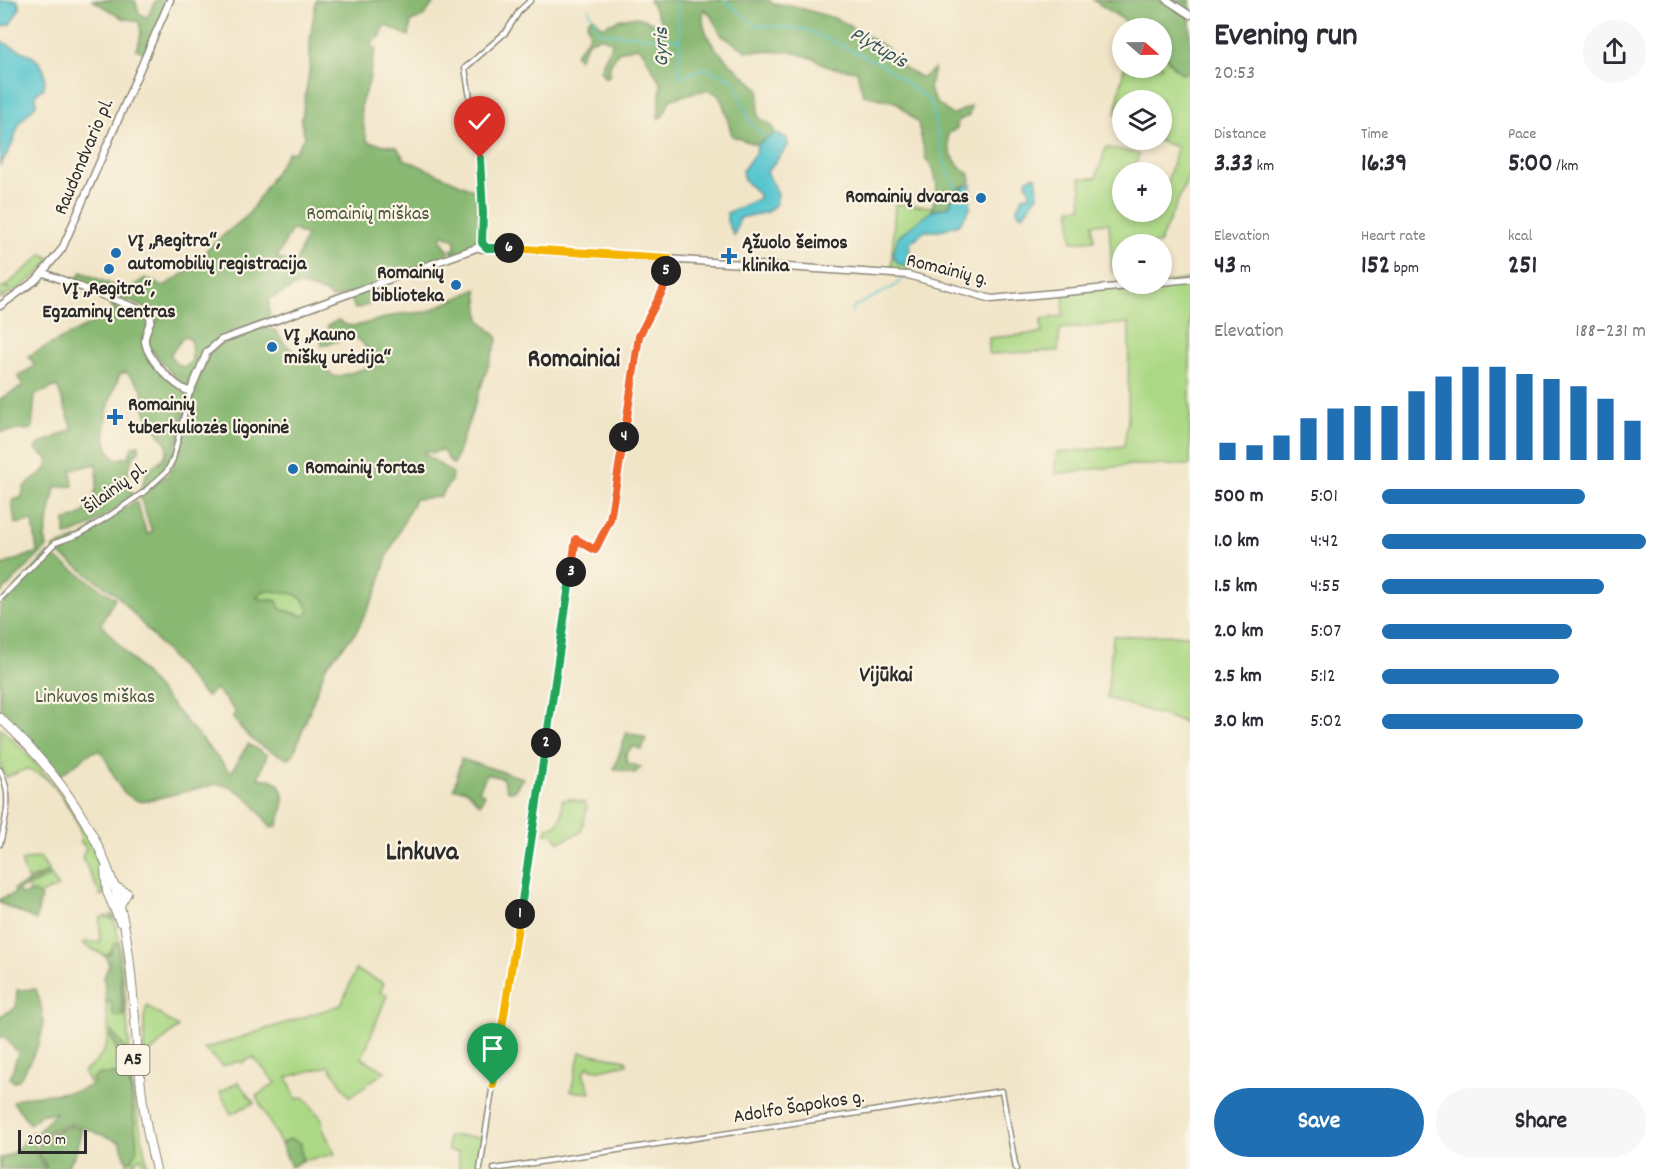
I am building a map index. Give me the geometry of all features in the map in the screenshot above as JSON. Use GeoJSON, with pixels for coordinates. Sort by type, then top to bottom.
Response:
{"type":"FeatureCollection","features":[{"type":"Feature","properties":{"kind":"highway","name":"A5"},"geometry":{"type":"LineString","coordinates":[[0,718],[37,754],[66,789],[98,842],[115,886],[127,893],[120,905],[129,951],[142,1109],[156,1169]]}},
{"type":"Feature","properties":{"kind":"highway","name":"A5"},"geometry":{"type":"LineString","coordinates":[[0,724],[34,757],[63,791],[81,819],[105,870],[107,892],[120,922],[137,1099],[151,1169]]}},
{"type":"Feature","properties":{"kind":"main road","name":"Raudondvario pl."},"geometry":{"type":"LineString","coordinates":[[0,306],[44,273],[66,242],[170,0]]}},
{"type":"Feature","properties":{"kind":"main road"},"geometry":{"type":"LineString","coordinates":[[1167,0],[1190,15]]}},
{"type":"Feature","properties":{"kind":"main road","name":"Romainių g."},"geometry":{"type":"LineString","coordinates":[[324,304],[482,246],[914,276],[992,299],[1112,288]]}},
{"type":"Feature","properties":{"kind":"main road"},"geometry":{"type":"LineString","coordinates":[[44,273],[147,312],[151,319],[145,340],[148,352],[176,383],[190,392]]}},
{"type":"Feature","properties":{"kind":"main road"},"geometry":{"type":"LineString","coordinates":[[36,280],[53,278]]}},
{"type":"Feature","properties":{"kind":"main road"},"geometry":{"type":"LineString","coordinates":[[1172,281],[1190,279]]}},
{"type":"Feature","properties":{"kind":"main road","name":"Šilainių pl."},"geometry":{"type":"LineString","coordinates":[[190,392],[204,357],[218,341],[324,304]]}},
{"type":"Feature","properties":{"kind":"street"},"geometry":{"type":"LineString","coordinates":[[482,246],[480,158],[465,68],[506,32],[520,9],[531,0]]}},
{"type":"Feature","properties":{"kind":"street"},"geometry":{"type":"LineString","coordinates":[[480,1169],[576,539],[595,550],[610,520],[639,336],[663,290],[668,258]]}},
{"type":"Feature","properties":{"kind":"street","name":"Šilainių pl."},"geometry":{"type":"LineString","coordinates":[[0,599],[55,543],[80,534],[102,520],[144,492],[167,471],[173,459],[190,392]]}},
{"type":"Feature","properties":{"kind":"street"},"geometry":{"type":"LineString","coordinates":[[0,770],[9,803],[0,844]]}},
{"type":"Feature","properties":{"kind":"street","name":"Adolfo Šapokos g."},"geometry":{"type":"LineString","coordinates":[[494,1169],[1002,1091],[1016,1169]]}},
{"type":"Feature","properties":{"kind":"green space"},"geometry":{"type":"Polygon","coordinates":[[[92,0],[135,0],[139,13],[147,18],[156,0],[168,0],[145,53],[136,49],[141,35],[138,21],[122,18],[92,0]]]}},
{"type":"Feature","properties":{"kind":"green space","name":"Romainių miškas"},"geometry":{"type":"Polygon","coordinates":[[[316,0],[436,0],[423,17],[411,22],[409,36],[385,25],[380,37],[371,42],[376,50],[362,102],[362,118],[368,142],[397,147],[404,159],[481,193],[478,245],[454,255],[451,250],[455,249],[455,240],[444,235],[440,238],[449,252],[448,257],[383,280],[383,300],[355,309],[349,293],[332,299],[326,293],[299,285],[269,299],[269,320],[230,332],[208,347],[190,389],[181,384],[148,346],[146,340],[157,321],[156,312],[117,297],[145,278],[163,287],[202,262],[208,248],[248,215],[288,152],[295,152],[305,136],[301,123],[310,65],[310,40],[316,0]],[[292,229],[277,258],[295,264],[306,236],[292,229]],[[184,336],[170,355],[176,364],[184,367],[192,361],[191,340],[184,336]]]}},
{"type":"Feature","properties":{"kind":"green space"},"geometry":{"type":"Polygon","coordinates":[[[649,0],[769,0],[773,4],[790,5],[837,19],[887,48],[898,64],[922,78],[934,69],[929,89],[936,102],[952,115],[971,106],[969,115],[958,121],[957,128],[948,134],[948,141],[951,153],[957,163],[970,175],[971,181],[954,192],[950,206],[932,211],[937,185],[933,169],[926,159],[918,123],[896,102],[863,95],[857,71],[828,67],[815,59],[791,52],[747,51],[722,36],[711,16],[704,9],[703,21],[712,43],[730,64],[759,89],[758,117],[772,126],[775,133],[757,145],[732,136],[720,98],[709,91],[699,91],[670,100],[663,116],[658,118],[661,84],[642,50],[636,47],[618,52],[610,65],[610,75],[605,78],[600,70],[613,42],[600,37],[588,42],[579,59],[575,54],[590,35],[587,23],[590,18],[594,17],[602,27],[625,18],[639,17],[661,28],[662,23],[649,0]]]}},
{"type":"Feature","properties":{"kind":"green space"},"geometry":{"type":"Polygon","coordinates":[[[1093,0],[1190,0],[1190,72],[1182,73],[1172,64],[1172,18],[1121,18],[1093,0]]]}},
{"type":"Feature","properties":{"kind":"green space"},"geometry":{"type":"Polygon","coordinates":[[[1172,65],[1182,73],[1190,72],[1190,173],[1172,214],[1172,165],[1177,147],[1172,145],[1172,90],[1120,90],[1122,78],[1172,78],[1172,65]]]}},
{"type":"Feature","properties":{"kind":"green space"},"geometry":{"type":"Polygon","coordinates":[[[1106,147],[1139,154],[1136,162],[1112,162],[1112,222],[1169,222],[1163,234],[1112,234],[1112,272],[1109,223],[1093,224],[1094,240],[1072,242],[1070,208],[1082,207],[1080,178],[1096,178],[1106,147]]]}},
{"type":"Feature","properties":{"kind":"green space"},"geometry":{"type":"Polygon","coordinates":[[[895,204],[933,207],[893,255],[898,264],[906,265],[909,259],[908,273],[891,272],[895,204]]]}},
{"type":"Feature","properties":{"kind":"green space"},"geometry":{"type":"Polygon","coordinates":[[[43,254],[51,259],[45,266],[27,282],[0,299],[0,289],[4,286],[9,290],[6,286],[43,254]]]}},
{"type":"Feature","properties":{"kind":"green space"},"geometry":{"type":"Polygon","coordinates":[[[82,272],[119,288],[108,294],[74,282],[82,272]]]}},
{"type":"Feature","properties":{"kind":"green space"},"geometry":{"type":"Polygon","coordinates":[[[1190,279],[1190,465],[1129,465],[1055,474],[1056,453],[1124,446],[1128,419],[1129,323],[1060,329],[1058,351],[989,354],[989,338],[1042,333],[1041,319],[1063,316],[1064,291],[1112,285],[1112,294],[1172,294],[1172,282],[1190,279]]]}},
{"type":"Feature","properties":{"kind":"green space"},"geometry":{"type":"Polygon","coordinates":[[[477,289],[480,320],[498,338],[454,464],[442,450],[432,453],[425,451],[425,454],[452,473],[451,481],[440,497],[415,499],[387,557],[377,591],[356,632],[326,666],[294,753],[289,759],[263,747],[251,738],[232,717],[236,712],[216,689],[206,697],[117,595],[54,550],[54,547],[82,537],[136,501],[147,534],[152,532],[140,497],[169,473],[194,389],[210,352],[226,340],[259,328],[275,330],[283,342],[303,360],[320,355],[327,372],[336,377],[374,366],[365,347],[356,339],[342,339],[322,346],[320,335],[329,334],[331,330],[327,326],[338,320],[346,325],[356,326],[399,314],[426,312],[477,289]],[[263,591],[257,597],[277,601],[280,609],[304,616],[309,612],[307,605],[297,596],[284,592],[263,591]]]}},
{"type":"Feature","properties":{"kind":"green space"},"geometry":{"type":"Polygon","coordinates":[[[109,300],[146,313],[149,318],[147,353],[188,394],[174,451],[161,476],[152,486],[140,492],[148,469],[164,457],[167,444],[146,411],[142,388],[126,372],[120,374],[106,418],[106,441],[109,451],[116,459],[128,457],[133,446],[139,445],[139,451],[133,457],[130,466],[127,486],[135,496],[87,528],[65,536],[65,520],[82,514],[88,508],[97,483],[96,464],[71,470],[73,486],[55,487],[45,537],[47,547],[0,594],[0,566],[37,552],[33,521],[15,524],[12,501],[22,497],[24,487],[47,468],[48,459],[35,449],[40,444],[73,429],[57,386],[35,395],[32,429],[0,432],[0,399],[23,386],[18,377],[35,365],[28,356],[114,312],[109,300]]]}},
{"type":"Feature","properties":{"kind":"green space","name":"Linkuvos miškas"},"geometry":{"type":"Polygon","coordinates":[[[48,553],[115,598],[101,624],[231,773],[248,744],[267,755],[258,778],[273,780],[282,789],[283,802],[277,826],[271,828],[249,800],[235,789],[217,784],[142,802],[132,798],[120,787],[100,751],[92,752],[60,775],[0,714],[0,606],[48,553]]]}},
{"type":"Feature","properties":{"kind":"green space"},"geometry":{"type":"Polygon","coordinates":[[[263,591],[284,592],[297,596],[307,605],[309,612],[304,616],[280,609],[275,600],[257,597],[263,591]]]}},
{"type":"Feature","properties":{"kind":"green space"},"geometry":{"type":"Polygon","coordinates":[[[1190,635],[1190,724],[1107,698],[1113,636],[1190,635]]]}},
{"type":"Feature","properties":{"kind":"green space"},"geometry":{"type":"Polygon","coordinates":[[[0,728],[51,781],[83,826],[95,849],[102,872],[104,894],[101,896],[82,857],[86,848],[80,841],[74,817],[55,789],[42,776],[27,769],[6,777],[0,765],[0,728]]]}},
{"type":"Feature","properties":{"kind":"green space"},"geometry":{"type":"Polygon","coordinates":[[[627,732],[646,738],[642,750],[633,746],[626,754],[627,763],[641,767],[635,773],[614,769],[627,732]]]}},
{"type":"Feature","properties":{"kind":"green space"},"geometry":{"type":"Polygon","coordinates":[[[461,759],[523,778],[514,791],[508,791],[502,778],[487,774],[479,791],[485,795],[480,804],[467,790],[454,789],[461,759]]]}},
{"type":"Feature","properties":{"kind":"green space"},"geometry":{"type":"Polygon","coordinates":[[[572,799],[585,803],[587,808],[581,832],[559,842],[553,834],[545,834],[548,828],[557,825],[562,815],[562,800],[572,799]]]}},
{"type":"Feature","properties":{"kind":"green space"},"geometry":{"type":"Polygon","coordinates":[[[40,857],[49,872],[29,879],[28,882],[21,861],[40,857]]]}},
{"type":"Feature","properties":{"kind":"green space"},"geometry":{"type":"Polygon","coordinates":[[[49,872],[58,887],[38,895],[30,893],[28,886],[48,877],[49,872]]]}},
{"type":"Feature","properties":{"kind":"green space"},"geometry":{"type":"Polygon","coordinates":[[[49,872],[48,877],[18,890],[21,895],[34,892],[41,897],[36,920],[0,903],[0,899],[15,893],[14,889],[49,872]]]}},
{"type":"Feature","properties":{"kind":"green space"},"geometry":{"type":"Polygon","coordinates":[[[113,914],[122,951],[132,1086],[148,1169],[145,1169],[141,1157],[133,1163],[132,1169],[128,1169],[127,1162],[137,1143],[126,1049],[114,1041],[122,1074],[91,1085],[83,1072],[100,1057],[107,1042],[106,1002],[111,1002],[125,1015],[118,943],[106,956],[84,945],[84,942],[100,942],[100,918],[105,916],[114,920],[110,915],[113,914]]]}},
{"type":"Feature","properties":{"kind":"green space"},"geometry":{"type":"Polygon","coordinates":[[[114,943],[118,943],[123,1016],[113,1016],[111,1002],[106,1002],[104,978],[109,964],[105,955],[111,953],[114,943]]]}},
{"type":"Feature","properties":{"kind":"green space"},"geometry":{"type":"Polygon","coordinates":[[[356,970],[384,983],[380,992],[387,995],[362,1058],[385,1071],[350,1097],[329,1066],[287,1077],[296,1099],[304,1097],[322,1119],[323,1129],[335,1154],[302,1161],[303,1157],[290,1139],[281,1144],[256,1096],[276,1083],[253,1057],[242,1063],[240,1061],[222,1066],[204,1049],[341,1005],[356,970]]]}},
{"type":"Feature","properties":{"kind":"green space"},"geometry":{"type":"Polygon","coordinates":[[[36,989],[43,1016],[41,1036],[20,1079],[14,1082],[10,1078],[18,1053],[5,1037],[0,1037],[0,1016],[16,1008],[17,990],[36,989]]]}},
{"type":"Feature","properties":{"kind":"green space"},"geometry":{"type":"Polygon","coordinates":[[[147,1006],[178,1027],[144,1058],[144,1017],[147,1006]]]}},
{"type":"Feature","properties":{"kind":"green space"},"geometry":{"type":"Polygon","coordinates":[[[111,1031],[126,1049],[137,1149],[133,1159],[127,1162],[120,1142],[75,1124],[38,1136],[36,1133],[56,1113],[42,1114],[30,1124],[13,1102],[28,1096],[63,1093],[86,1088],[94,1083],[92,1078],[100,1074],[122,1074],[116,1045],[110,1037],[111,1031]]]}},
{"type":"Feature","properties":{"kind":"green space"},"geometry":{"type":"Polygon","coordinates":[[[580,1052],[626,1060],[627,1064],[600,1070],[591,1069],[589,1065],[583,1073],[591,1093],[571,1091],[580,1052]]]}},
{"type":"Feature","properties":{"kind":"green space"},"geometry":{"type":"Polygon","coordinates":[[[238,1082],[254,1103],[231,1114],[220,1092],[238,1082]]]}},
{"type":"Feature","properties":{"kind":"green space"},"geometry":{"type":"Polygon","coordinates":[[[71,1126],[82,1129],[75,1155],[65,1169],[48,1169],[40,1156],[38,1139],[71,1126]]]}},
{"type":"Feature","properties":{"kind":"green space"},"geometry":{"type":"Polygon","coordinates":[[[32,1132],[39,1159],[46,1169],[0,1169],[0,1158],[14,1152],[32,1132]]]}},
{"type":"Feature","properties":{"kind":"green space"},"geometry":{"type":"Polygon","coordinates":[[[448,1136],[484,1137],[477,1169],[459,1169],[459,1152],[448,1151],[448,1136]]]}},
{"type":"Feature","properties":{"kind":"green space"},"geometry":{"type":"Polygon","coordinates":[[[290,1139],[301,1143],[302,1161],[291,1167],[281,1144],[290,1139]]]}},
{"type":"Feature","properties":{"kind":"water"},"geometry":{"type":"Polygon","coordinates":[[[0,0],[17,0],[20,8],[10,24],[2,26],[0,31],[0,0]]]}},
{"type":"Feature","properties":{"kind":"water"},"geometry":{"type":"Polygon","coordinates":[[[0,40],[32,56],[43,68],[45,77],[44,88],[36,93],[36,105],[20,122],[11,147],[0,165],[0,40]]]}},
{"type":"Feature","properties":{"kind":"water"},"geometry":{"type":"Polygon","coordinates":[[[775,133],[787,138],[788,146],[767,172],[778,194],[776,204],[767,212],[740,218],[734,236],[727,221],[727,213],[760,196],[744,180],[742,171],[756,152],[757,145],[775,133]]]}},
{"type":"Feature","properties":{"kind":"water"},"geometry":{"type":"Polygon","coordinates":[[[1034,176],[1037,179],[1038,195],[1023,215],[1018,213],[1017,207],[1023,197],[1031,195],[1026,183],[1027,179],[1034,176]]]}},
{"type":"Feature","properties":{"kind":"water"},"geometry":{"type":"Polygon","coordinates":[[[971,184],[970,209],[959,224],[938,231],[925,231],[910,243],[909,259],[906,265],[898,264],[893,255],[898,237],[930,212],[950,206],[954,192],[971,184]]]}},
{"type":"Feature","properties":{"kind":"waterway","name":"Gyris"},"geometry":{"type":"LineString","coordinates":[[676,0],[680,33],[679,77],[705,68],[734,80],[750,123],[764,136]]}},
{"type":"Feature","properties":{"kind":"waterway","name":"Plytupis"},"geometry":{"type":"LineString","coordinates":[[724,0],[756,25],[805,29],[880,63],[930,101],[946,168],[956,188]]}},
{"type":"Feature","properties":{"kind":"waterway"},"geometry":{"type":"LineString","coordinates":[[588,8],[599,32],[679,40]]}},
{"type":"Feature","properties":{"kind":"waterway","name":"Plytupis"},"geometry":{"type":"LineString","coordinates":[[851,312],[854,307],[895,286],[904,277]]}},
{"type":"Feature","properties":{"kind":"place","name":"Romainių dvaras"},"geometry":{"type":"Point","coordinates":[981,198]}},
{"type":"Feature","properties":{"kind":"place","name":"VĮ „Regitra“, automobilių registracija"},"geometry":{"type":"Point","coordinates":[116,253]}},
{"type":"Feature","properties":{"kind":"place","name":"Ąžuolo šeimos klinika"},"geometry":{"type":"Point","coordinates":[729,256]}},
{"type":"Feature","properties":{"kind":"place","name":"VĮ „Regitra“, Egzaminų centras"},"geometry":{"type":"Point","coordinates":[109,269]}},
{"type":"Feature","properties":{"kind":"place","name":"Romainių biblioteka"},"geometry":{"type":"Point","coordinates":[456,285]}},
{"type":"Feature","properties":{"kind":"place","name":"VĮ „Kauno miškų urėdija“"},"geometry":{"type":"Point","coordinates":[272,347]}},
{"type":"Feature","properties":{"kind":"place","name":"Romainių tuberkuliozės ligoninė"},"geometry":{"type":"Point","coordinates":[115,417]}},
{"type":"Feature","properties":{"kind":"place","name":"Romainių fortas"},"geometry":{"type":"Point","coordinates":[293,469]}},
{"type":"Feature","properties":{"kind":"district","name":"Romainiai"},"geometry":{"type":"Point","coordinates":[574,360]}},
{"type":"Feature","properties":{"kind":"district","name":"Vijūkai"},"geometry":{"type":"Point","coordinates":[886,676]}},
{"type":"Feature","properties":{"kind":"district","name":"Linkuva"},"geometry":{"type":"Point","coordinates":[422,853]}},
{"type":"Feature","properties":{"kind":"route"},"geometry":{"type":"LineString","coordinates":[[480,158],[482,243],[485,247],[668,258],[663,290],[639,336],[606,533],[595,550],[576,539],[493,1085]]}}]}
